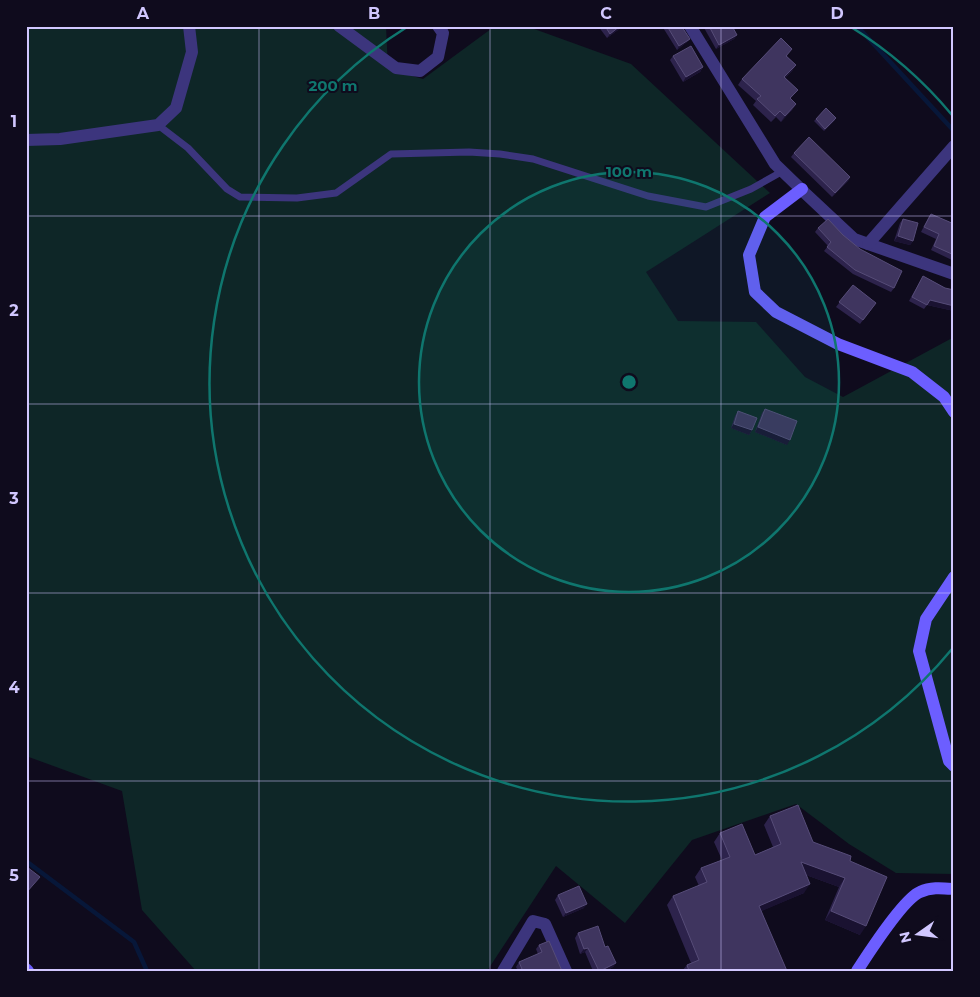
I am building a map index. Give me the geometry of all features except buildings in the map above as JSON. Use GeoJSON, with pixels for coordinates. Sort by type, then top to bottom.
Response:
{"type":"FeatureCollection","features":[{"type":"Feature","properties":{"kind":"street"},"geometry":{"type":"LineString","coordinates":[[26,140],[60,139],[158,126],[176,108],[192,52],[189,26]]}},
{"type":"Feature","properties":{"kind":"street"},"geometry":{"type":"LineString","coordinates":[[339,26],[396,68],[420,72],[438,57],[443,33],[438,26]]}},
{"type":"Feature","properties":{"kind":"street"},"geometry":{"type":"LineString","coordinates":[[690,26],[775,164],[854,239],[954,274]]}},
{"type":"Feature","properties":{"kind":"street"},"geometry":{"type":"LineString","coordinates":[[868,244],[951,150]]}},
{"type":"Feature","properties":{"kind":"street"},"geometry":{"type":"LineString","coordinates":[[802,190],[765,217],[749,255],[755,292],[776,312],[838,344],[912,372],[944,397],[954,412]]}},
{"type":"Feature","properties":{"kind":"street"},"geometry":{"type":"LineString","coordinates":[[954,577],[926,619],[919,651],[949,761],[954,766]]}},
{"type":"Feature","properties":{"kind":"street"},"geometry":{"type":"LineString","coordinates":[[857,971],[894,918],[918,893],[936,887],[954,889]]}},
{"type":"Feature","properties":{"kind":"street"},"geometry":{"type":"LineString","coordinates":[[503,971],[533,922],[545,924],[566,971]]}},
{"type":"Feature","properties":{"kind":"lane"},"geometry":{"type":"LineString","coordinates":[[158,126],[188,148],[227,189],[240,197],[297,198],[336,193],[391,154],[469,152],[533,159],[648,196],[706,207],[751,189],[783,171]]}},
{"type":"Feature","properties":{"kind":"green space"},"geometry":{"type":"Polygon","coordinates":[[[26,26],[386,26],[388,69],[423,79],[495,26],[526,26],[631,64],[770,193],[646,272],[678,321],[756,322],[805,377],[843,397],[954,337],[954,874],[896,873],[849,844],[796,804],[692,840],[625,923],[556,866],[487,971],[196,971],[142,910],[122,791],[26,756],[26,26]]]}},
{"type":"Feature","properties":{"kind":"waterway"},"geometry":{"type":"LineString","coordinates":[[857,26],[954,131]]}},
{"type":"Feature","properties":{"kind":"waterway"},"geometry":{"type":"LineString","coordinates":[[26,861],[134,942],[147,971]]}}]}
